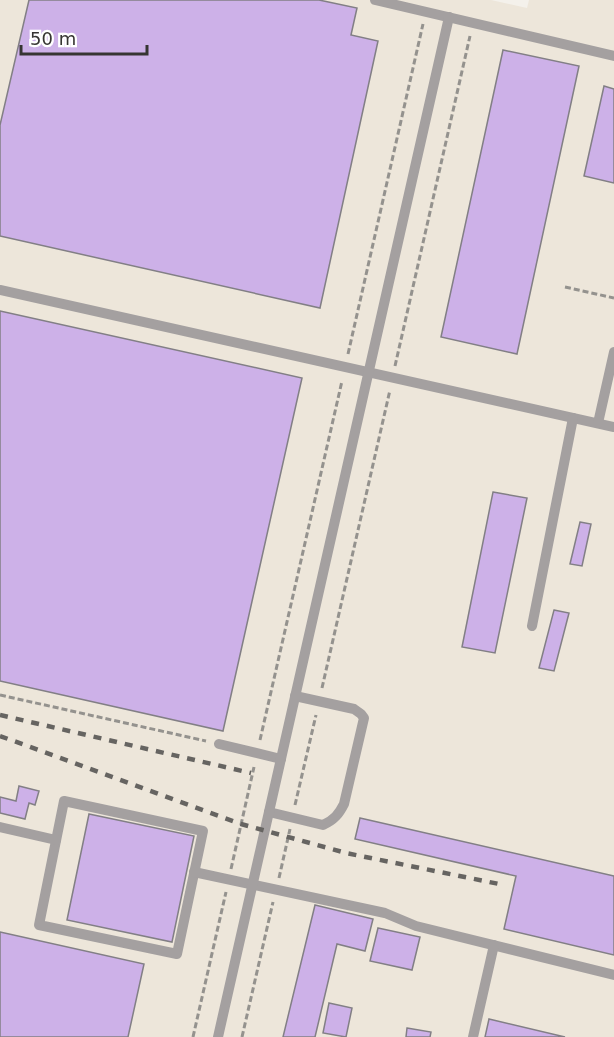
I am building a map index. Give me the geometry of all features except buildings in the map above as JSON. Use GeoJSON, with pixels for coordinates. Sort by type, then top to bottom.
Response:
{"type":"FeatureCollection","features":[{"type":"Feature","properties":{"kind":"lane"},"geometry":{"type":"LineString","coordinates":[[375,0],[614,56]]}},
{"type":"Feature","properties":{"kind":"lane"},"geometry":{"type":"LineString","coordinates":[[218,1037],[449,17]]}},
{"type":"Feature","properties":{"kind":"lane"},"geometry":{"type":"LineString","coordinates":[[0,290],[614,427]]}},
{"type":"Feature","properties":{"kind":"lane"},"geometry":{"type":"LineString","coordinates":[[598,423],[614,352]]}},
{"type":"Feature","properties":{"kind":"lane"},"geometry":{"type":"LineString","coordinates":[[532,626],[573,418]]}},
{"type":"Feature","properties":{"kind":"lane"},"geometry":{"type":"LineString","coordinates":[[269,812],[323,825],[339,814],[344,804],[364,718],[354,709],[295,696]]}},
{"type":"Feature","properties":{"kind":"lane"},"geometry":{"type":"LineString","coordinates":[[219,744],[281,759]]}},
{"type":"Feature","properties":{"kind":"lane"},"geometry":{"type":"LineString","coordinates":[[64,801],[203,831],[194,872],[177,954],[39,925],[64,801]]}},
{"type":"Feature","properties":{"kind":"lane"},"geometry":{"type":"LineString","coordinates":[[0,826],[56,840]]}},
{"type":"Feature","properties":{"kind":"lane"},"geometry":{"type":"LineString","coordinates":[[194,872],[385,913],[416,926],[614,975]]}},
{"type":"Feature","properties":{"kind":"lane"},"geometry":{"type":"LineString","coordinates":[[473,1037],[494,945]]}},
{"type":"Feature","properties":{"kind":"path"},"geometry":{"type":"LineString","coordinates":[[193,1037],[426,12]]}},
{"type":"Feature","properties":{"kind":"path"},"geometry":{"type":"LineString","coordinates":[[242,1037],[473,23]]}},
{"type":"Feature","properties":{"kind":"path"},"geometry":{"type":"LineString","coordinates":[[565,287],[614,298]]}},
{"type":"Feature","properties":{"kind":"path"},"geometry":{"type":"LineString","coordinates":[[0,695],[219,744]]}},
{"type":"Feature","properties":{"kind":"shaded area"},"geometry":{"type":"Polygon","coordinates":[[[0,0],[491,0],[527,8],[529,0],[614,0],[614,1037],[0,1037],[0,0]]]}},
{"type":"Feature","properties":{"kind":"railway"},"geometry":{"type":"LineString","coordinates":[[0,715],[251,773]]}},
{"type":"Feature","properties":{"kind":"railway"},"geometry":{"type":"LineString","coordinates":[[0,736],[241,824],[346,853],[504,885]]}}]}
